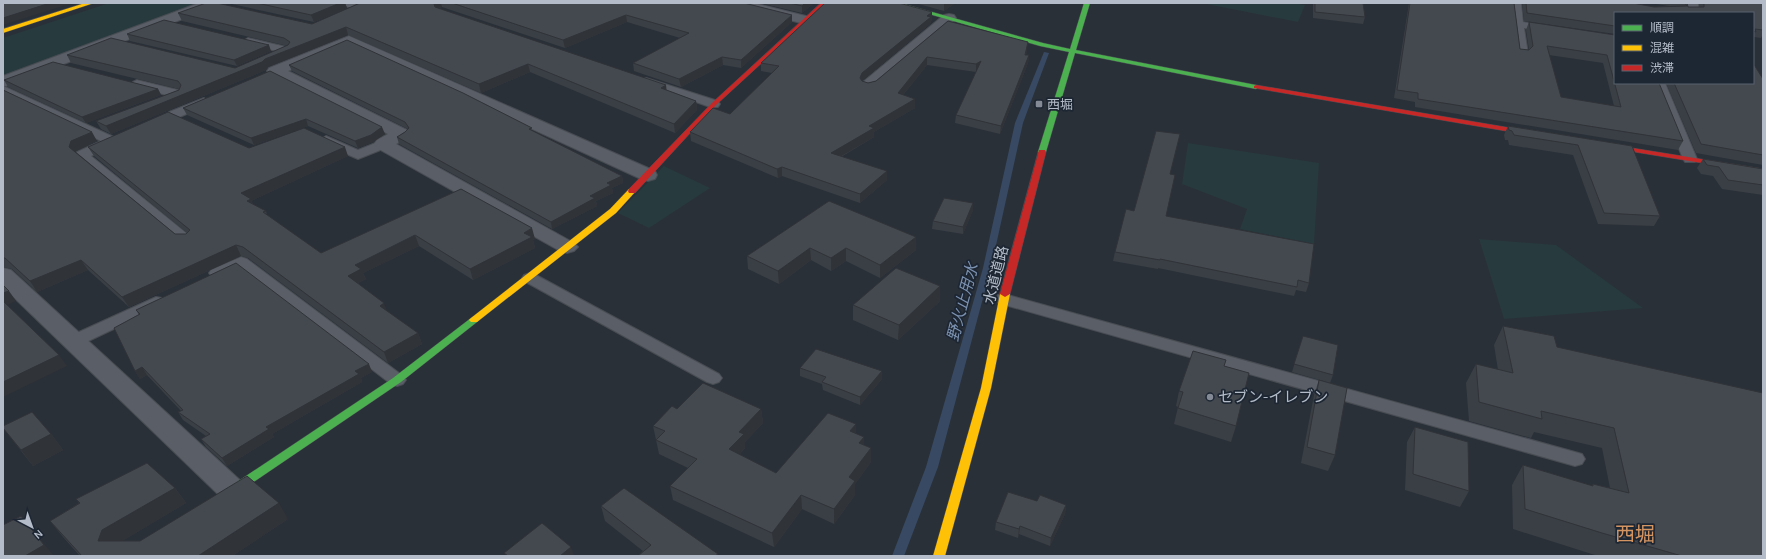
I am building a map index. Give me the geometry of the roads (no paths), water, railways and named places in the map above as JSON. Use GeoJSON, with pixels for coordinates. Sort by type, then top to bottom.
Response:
{"type":"FeatureCollection","features":[{"type":"Feature","properties":{"kind":"street"},"geometry":{"type":"LineString","coordinates":[[3,31],[91,3]]}},
{"type":"Feature","properties":{"kind":"street"},"geometry":{"type":"LineString","coordinates":[[738,3],[805,20]]}},
{"type":"Feature","properties":{"kind":"street"},"geometry":{"type":"LineString","coordinates":[[3,275],[74,341],[226,495],[397,380],[530,278],[613,211],[714,104],[824,3]]}},
{"type":"Feature","properties":{"kind":"street"},"geometry":{"type":"LineString","coordinates":[[894,3],[1072,51],[1288,93],[1548,136]]}},
{"type":"Feature","properties":{"kind":"street","name":"水道道路"},"geometry":{"type":"LineString","coordinates":[[939,556],[986,388],[1004,298],[1050,123],[1087,3]]}},
{"type":"Feature","properties":{"kind":"street"},"geometry":{"type":"LineString","coordinates":[[3,82],[163,21],[216,4]]}},
{"type":"Feature","properties":{"kind":"street"},"geometry":{"type":"LineString","coordinates":[[869,85],[949,18]]}},
{"type":"Feature","properties":{"kind":"street"},"geometry":{"type":"LineString","coordinates":[[267,69],[349,40],[648,175]]}},
{"type":"Feature","properties":{"kind":"street"},"geometry":{"type":"LineString","coordinates":[[267,69],[401,134],[383,144]]}},
{"type":"Feature","properties":{"kind":"street"},"geometry":{"type":"LineString","coordinates":[[1595,143],[1763,171]]}},
{"type":"Feature","properties":{"kind":"street"},"geometry":{"type":"LineString","coordinates":[[383,144],[567,247]]}},
{"type":"Feature","properties":{"kind":"lane"},"geometry":{"type":"LineString","coordinates":[[342,3],[363,7],[342,16]]}},
{"type":"Feature","properties":{"kind":"lane"},"geometry":{"type":"LineString","coordinates":[[1516,3],[1522,54]]}},
{"type":"Feature","properties":{"kind":"lane"},"geometry":{"type":"LineString","coordinates":[[163,21],[186,27]]}},
{"type":"Feature","properties":{"kind":"lane"},"geometry":{"type":"LineString","coordinates":[[1519,24],[1556,30]]}},
{"type":"Feature","properties":{"kind":"lane"},"geometry":{"type":"LineString","coordinates":[[240,39],[287,50],[267,69]]}},
{"type":"Feature","properties":{"kind":"lane"},"geometry":{"type":"LineString","coordinates":[[113,41],[128,45]]}},
{"type":"Feature","properties":{"kind":"lane"},"geometry":{"type":"LineString","coordinates":[[54,63],[78,69]]}},
{"type":"Feature","properties":{"kind":"lane"},"geometry":{"type":"LineString","coordinates":[[639,78],[714,104]]}},
{"type":"Feature","properties":{"kind":"lane"},"geometry":{"type":"LineString","coordinates":[[124,80],[178,94],[157,102]]}},
{"type":"Feature","properties":{"kind":"lane"},"geometry":{"type":"LineString","coordinates":[[1659,84],[1690,159]]}},
{"type":"Feature","properties":{"kind":"lane"},"geometry":{"type":"LineString","coordinates":[[3,90],[112,141]]}},
{"type":"Feature","properties":{"kind":"lane"},"geometry":{"type":"LineString","coordinates":[[159,121],[212,98]]}},
{"type":"Feature","properties":{"kind":"lane"},"geometry":{"type":"LineString","coordinates":[[173,115],[186,122]]}},
{"type":"Feature","properties":{"kind":"lane"},"geometry":{"type":"LineString","coordinates":[[86,129],[100,124]]}},
{"type":"Feature","properties":{"kind":"lane"},"geometry":{"type":"LineString","coordinates":[[316,135],[358,155],[383,144]]}},
{"type":"Feature","properties":{"kind":"lane"},"geometry":{"type":"LineString","coordinates":[[125,136],[82,155],[186,240]]}},
{"type":"Feature","properties":{"kind":"lane"},"geometry":{"type":"LineString","coordinates":[[206,278],[241,262],[397,380]]}},
{"type":"Feature","properties":{"kind":"lane"},"geometry":{"type":"LineString","coordinates":[[530,278],[713,378]]}},
{"type":"Feature","properties":{"kind":"lane"},"geometry":{"type":"LineString","coordinates":[[74,341],[171,295]]}},
{"type":"Feature","properties":{"kind":"lane"},"geometry":{"type":"LineString","coordinates":[[1004,298],[1575,459]]}},
{"type":"Feature","properties":{"kind":"waterway","name":"野火止用水"},"geometry":{"type":"LineString","coordinates":[[898,556],[932,467],[987,268],[1019,123],[1046,53]]}},
{"type":"Feature","properties":{"kind":"place","name":"西堀"},"geometry":{"type":"Point","coordinates":[1039,104]}},
{"type":"Feature","properties":{"kind":"place","name":"セブン-イレブン"},"geometry":{"type":"Point","coordinates":[1210,397]}},
{"type":"Feature","properties":{"kind":"district","name":"西堀"},"geometry":{"type":"Point","coordinates":[1635,534]}}]}
